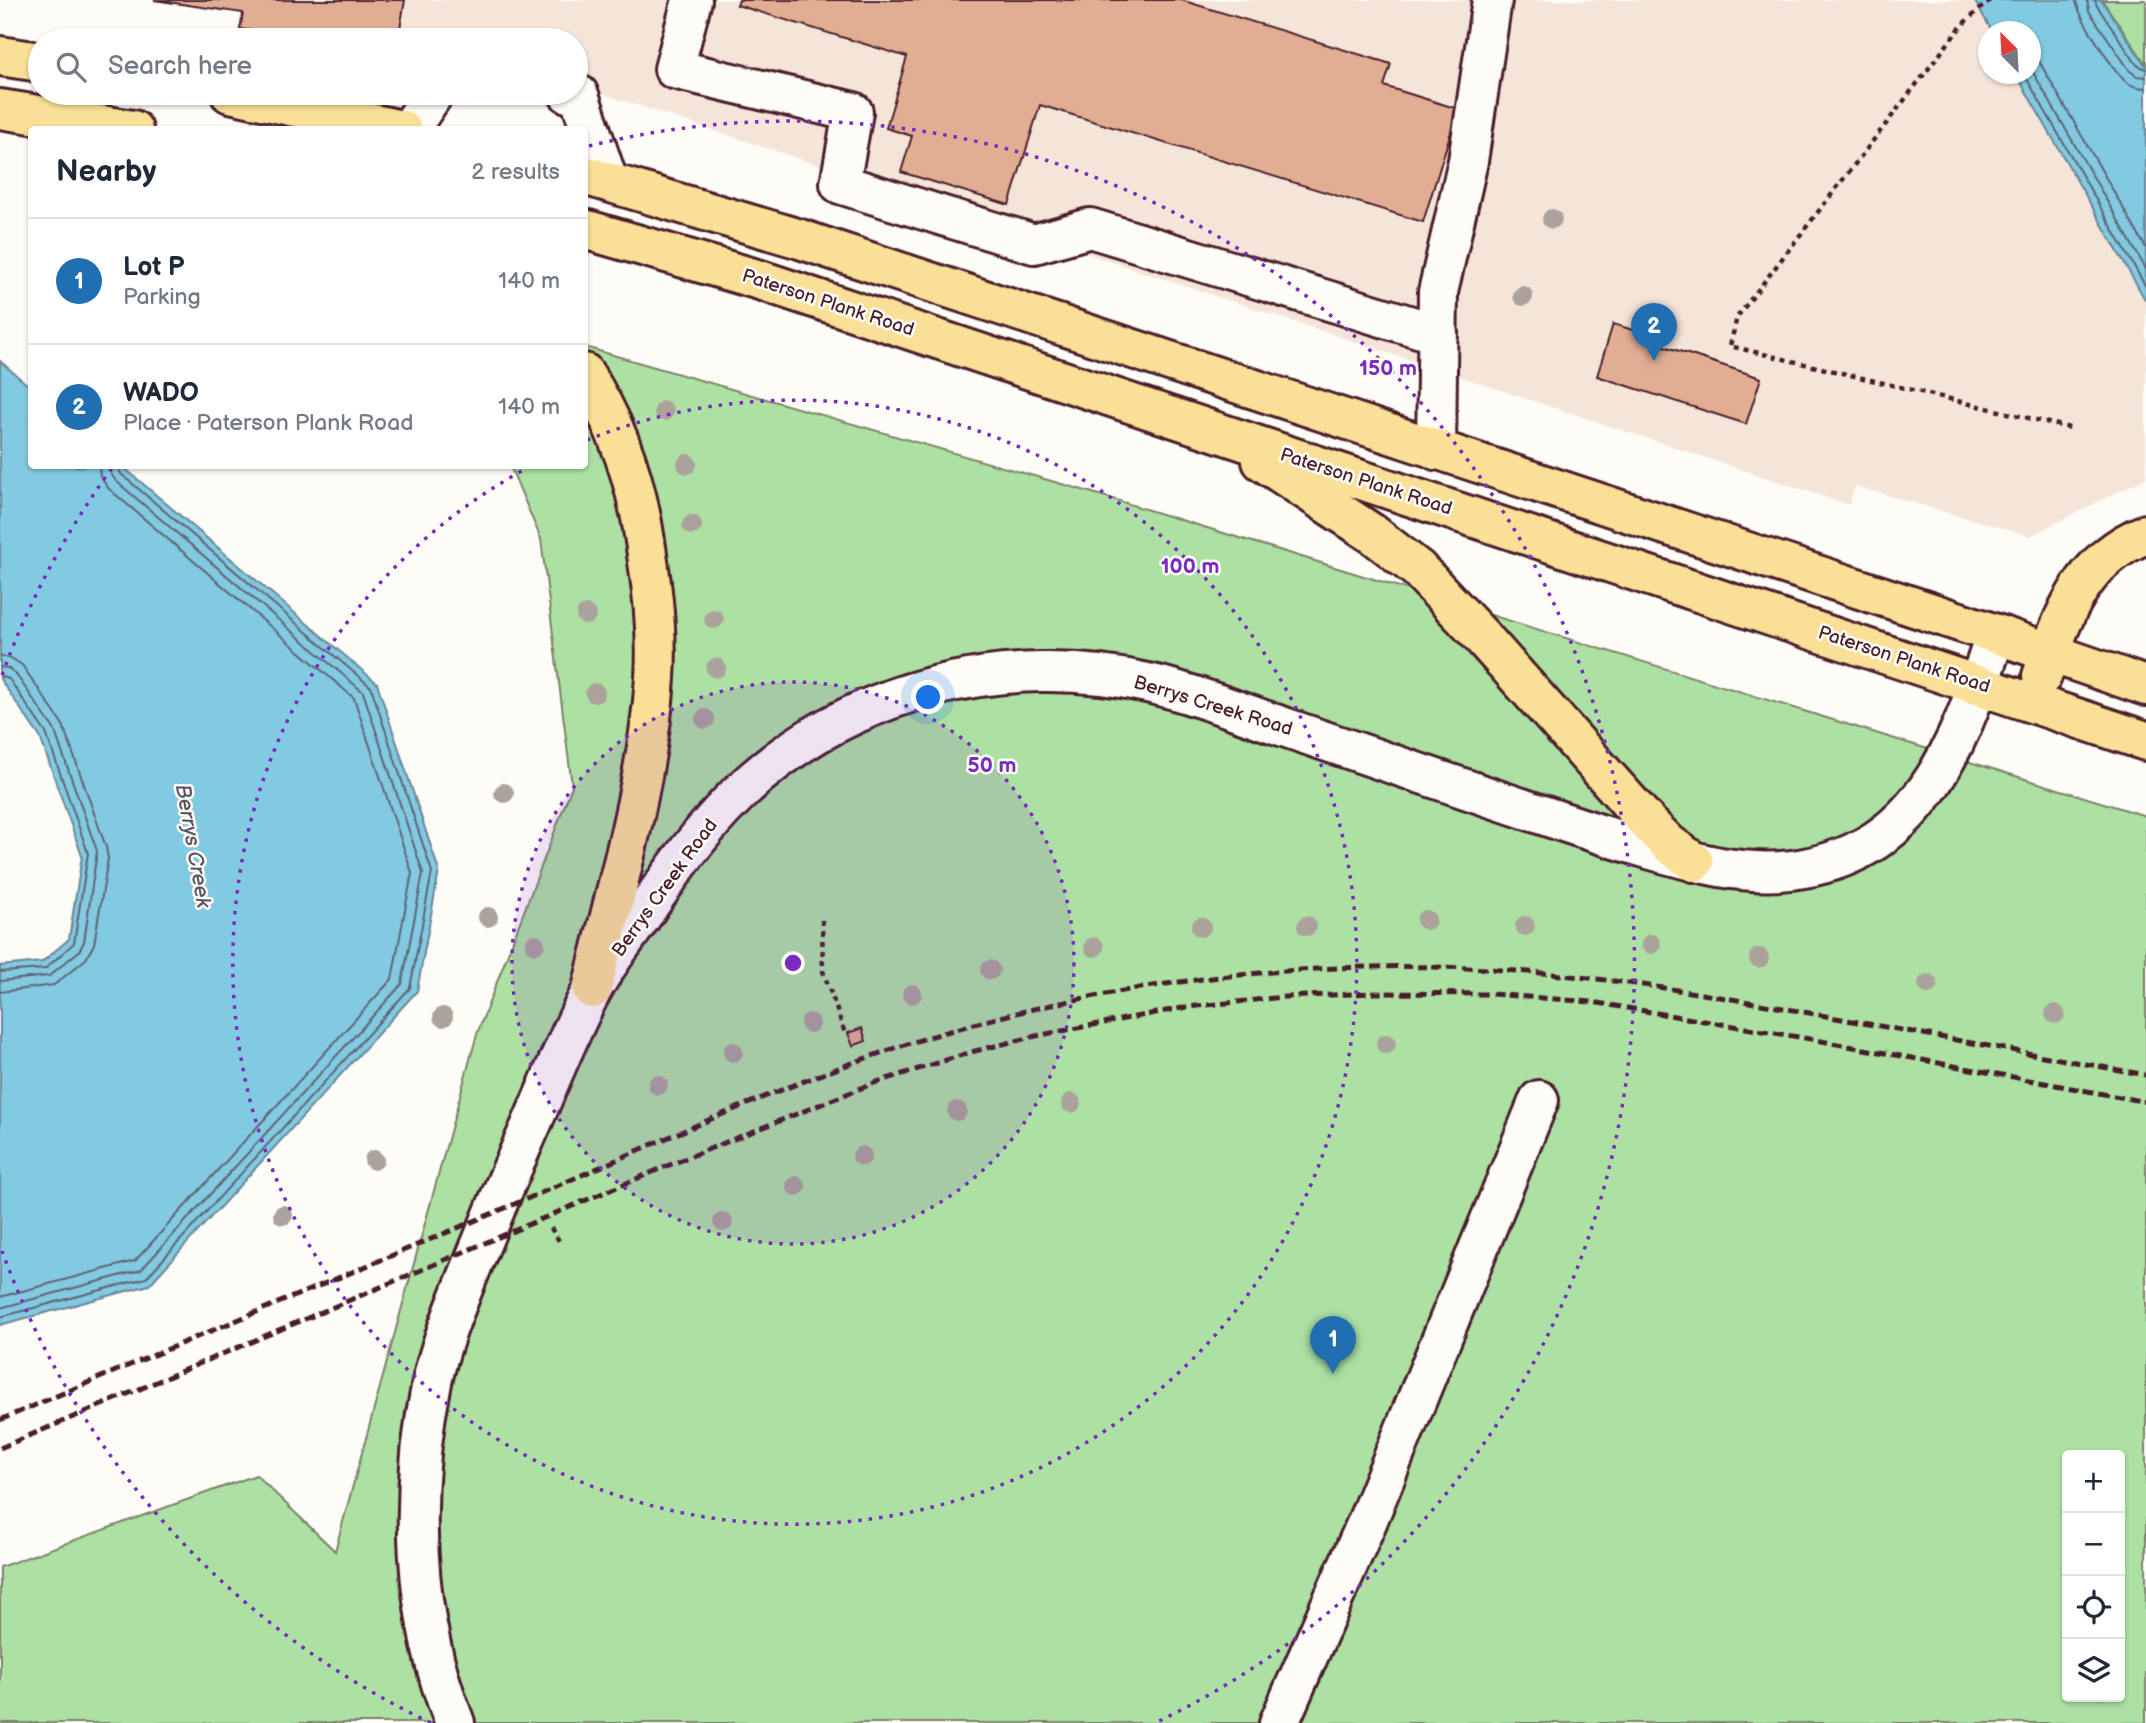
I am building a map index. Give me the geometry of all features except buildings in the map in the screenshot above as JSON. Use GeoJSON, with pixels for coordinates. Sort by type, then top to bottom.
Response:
{"type":"FeatureCollection","features":[{"type":"Feature","properties":{"kind":"main road"},"geometry":{"type":"LineString","coordinates":[[0,56],[28,60]]}},
{"type":"Feature","properties":{"kind":"main road"},"geometry":{"type":"LineString","coordinates":[[286,105],[383,126]]}},
{"type":"Feature","properties":{"kind":"main road"},"geometry":{"type":"LineString","coordinates":[[0,109],[108,126]]}},
{"type":"Feature","properties":{"kind":"main road"},"geometry":{"type":"LineString","coordinates":[[596,178],[824,247],[2146,685]]}},
{"type":"Feature","properties":{"kind":"main road","name":"Paterson Plank Road"},"geometry":{"type":"LineString","coordinates":[[588,230],[760,280],[2146,741]]}},
{"type":"Feature","properties":{"kind":"main road"},"geometry":{"type":"LineString","coordinates":[[588,380],[611,419],[635,486],[655,622],[655,676],[642,780],[592,989]]}},
{"type":"Feature","properties":{"kind":"main road"},"geometry":{"type":"LineString","coordinates":[[1218,432],[1373,534],[1418,569],[1647,822],[1668,844],[1694,862]]}},
{"type":"Feature","properties":{"kind":"main road"},"geometry":{"type":"LineString","coordinates":[[2032,704],[2074,598],[2088,576],[2102,559],[2122,544],[2146,534]]}},
{"type":"Feature","properties":{"kind":"street"},"geometry":{"type":"LineString","coordinates":[[692,0],[674,69],[853,112],[840,184],[1034,244],[1090,228],[1438,334]]}},
{"type":"Feature","properties":{"kind":"street"},"geometry":{"type":"LineString","coordinates":[[1436,450],[1438,292],[1468,161],[1492,0]]}},
{"type":"Feature","properties":{"kind":"street"},"geometry":{"type":"LineString","coordinates":[[412,126],[426,105]]}},
{"type":"Feature","properties":{"kind":"street"},"geometry":{"type":"LineString","coordinates":[[581,105],[585,126]]}},
{"type":"Feature","properties":{"kind":"street"},"geometry":{"type":"LineString","coordinates":[[588,139],[596,178]]}},
{"type":"Feature","properties":{"kind":"street","name":"Berrys Creek Road"},"geometry":{"type":"LineString","coordinates":[[455,1723],[437,1666],[426,1618],[418,1521],[419,1474],[432,1379],[447,1330],[592,989],[701,834],[737,795],[769,766],[839,722],[882,703],[957,680],[1010,672],[1063,671],[1151,684],[1605,836],[1694,862],[1735,869],[1788,870],[1817,865],[1870,844],[1902,819],[1928,789],[1953,748],[1996,634]]}},
{"type":"Feature","properties":{"kind":"street"},"geometry":{"type":"LineString","coordinates":[[1279,1723],[1367,1522],[1539,1100]]}},
{"type":"Feature","properties":{"kind":"path"},"geometry":{"type":"LineString","coordinates":[[1990,0],[1963,24],[1737,317],[1730,346],[2070,429]]}},
{"type":"Feature","properties":{"kind":"path"},"geometry":{"type":"LineString","coordinates":[[822,920],[824,971],[845,1033]]}},
{"type":"Feature","properties":{"kind":"path"},"geometry":{"type":"LineString","coordinates":[[551,1228],[561,1244]]}},
{"type":"Feature","properties":{"kind":"shaded area"},"geometry":{"type":"Polygon","coordinates":[[[214,0],[1974,0],[1986,21],[1978,21],[1978,84],[2022,84],[2146,301],[2146,478],[2030,536],[1855,486],[1849,505],[588,89],[588,28],[339,28],[214,0]]]}},
{"type":"Feature","properties":{"kind":"green space"},"geometry":{"type":"Polygon","coordinates":[[[2102,0],[2146,0],[2146,64],[2102,0]]]}},
{"type":"Feature","properties":{"kind":"green space"},"geometry":{"type":"Polygon","coordinates":[[[588,348],[1093,493],[2146,816],[2146,1723],[0,1723],[0,1567],[256,1475],[335,1551],[477,1034],[572,786],[541,539],[511,469],[588,469],[588,348]]]}},
{"type":"Feature","properties":{"kind":"water"},"geometry":{"type":"Polygon","coordinates":[[[1974,0],[2101,0],[2146,66],[2146,301],[2022,84],[2041,84],[2041,21],[1986,21],[1974,0]]]}},
{"type":"Feature","properties":{"kind":"water","name":"Berrys Creek"},"geometry":{"type":"Polygon","coordinates":[[[0,361],[28,385],[28,469],[126,469],[377,683],[439,871],[417,991],[149,1285],[0,1325],[0,966],[42,962],[69,939],[82,856],[40,737],[0,679],[0,361]]]}},
{"type":"Feature","properties":{"kind":"railway"},"geometry":{"type":"LineString","coordinates":[[0,1420],[828,1072],[932,1036],[993,1019],[1055,1004],[1179,982],[1368,967],[1546,973],[1719,997],[2146,1075]]}},
{"type":"Feature","properties":{"kind":"railway"},"geometry":{"type":"LineString","coordinates":[[0,1448],[674,1163],[874,1083],[975,1051],[1036,1036],[1187,1007],[1285,997],[1375,993],[1491,994],[1592,1002],[1816,1040],[2146,1102]]}},
{"type":"Feature","properties":{"kind":"place","name":"WADO"},"geometry":{"type":"Point","coordinates":[1654,361]}},
{"type":"Feature","properties":{"kind":"place","name":"Lot P"},"geometry":{"type":"Point","coordinates":[1333,1374]}}]}
